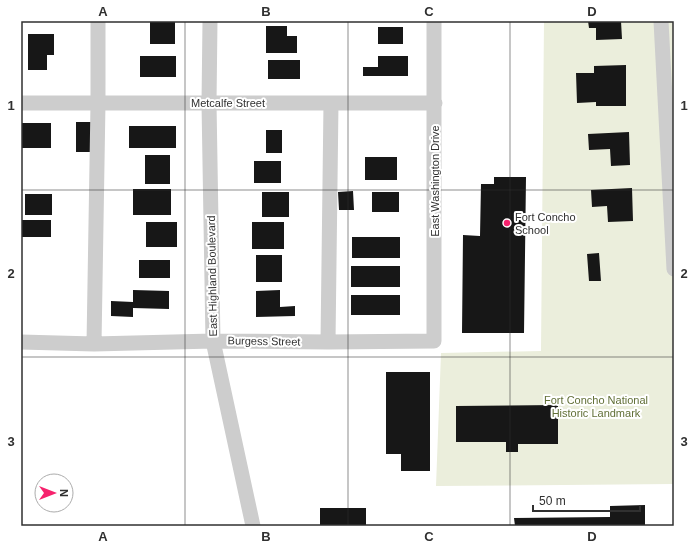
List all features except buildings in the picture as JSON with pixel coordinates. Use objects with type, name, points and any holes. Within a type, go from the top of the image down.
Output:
[{"type":"street","points":[[94,344],[98,21]]},
{"type":"street","name":"East Highland Boulevard","points":[[210,21],[209,103],[213,341],[253,526]]},
{"type":"street","name":"East Washington Drive","points":[[434,21],[434,341]]},
{"type":"street","points":[[661,21],[674,269]]},
{"type":"street","name":"Metcalfe Street","points":[[21,103],[435,103]]},
{"type":"street","points":[[328,342],[331,103]]},
{"type":"street","name":"Burgess Street","points":[[21,342],[94,344],[213,341],[434,341]]},
{"type":"green space","name":"Fort Concho National Historic Landmark","points":[[544,21],[674,21],[674,484],[436,486],[441,353],[541,351]]},
{"type":"place","name":"Fort Concho School","points":[[507,223]]}]
